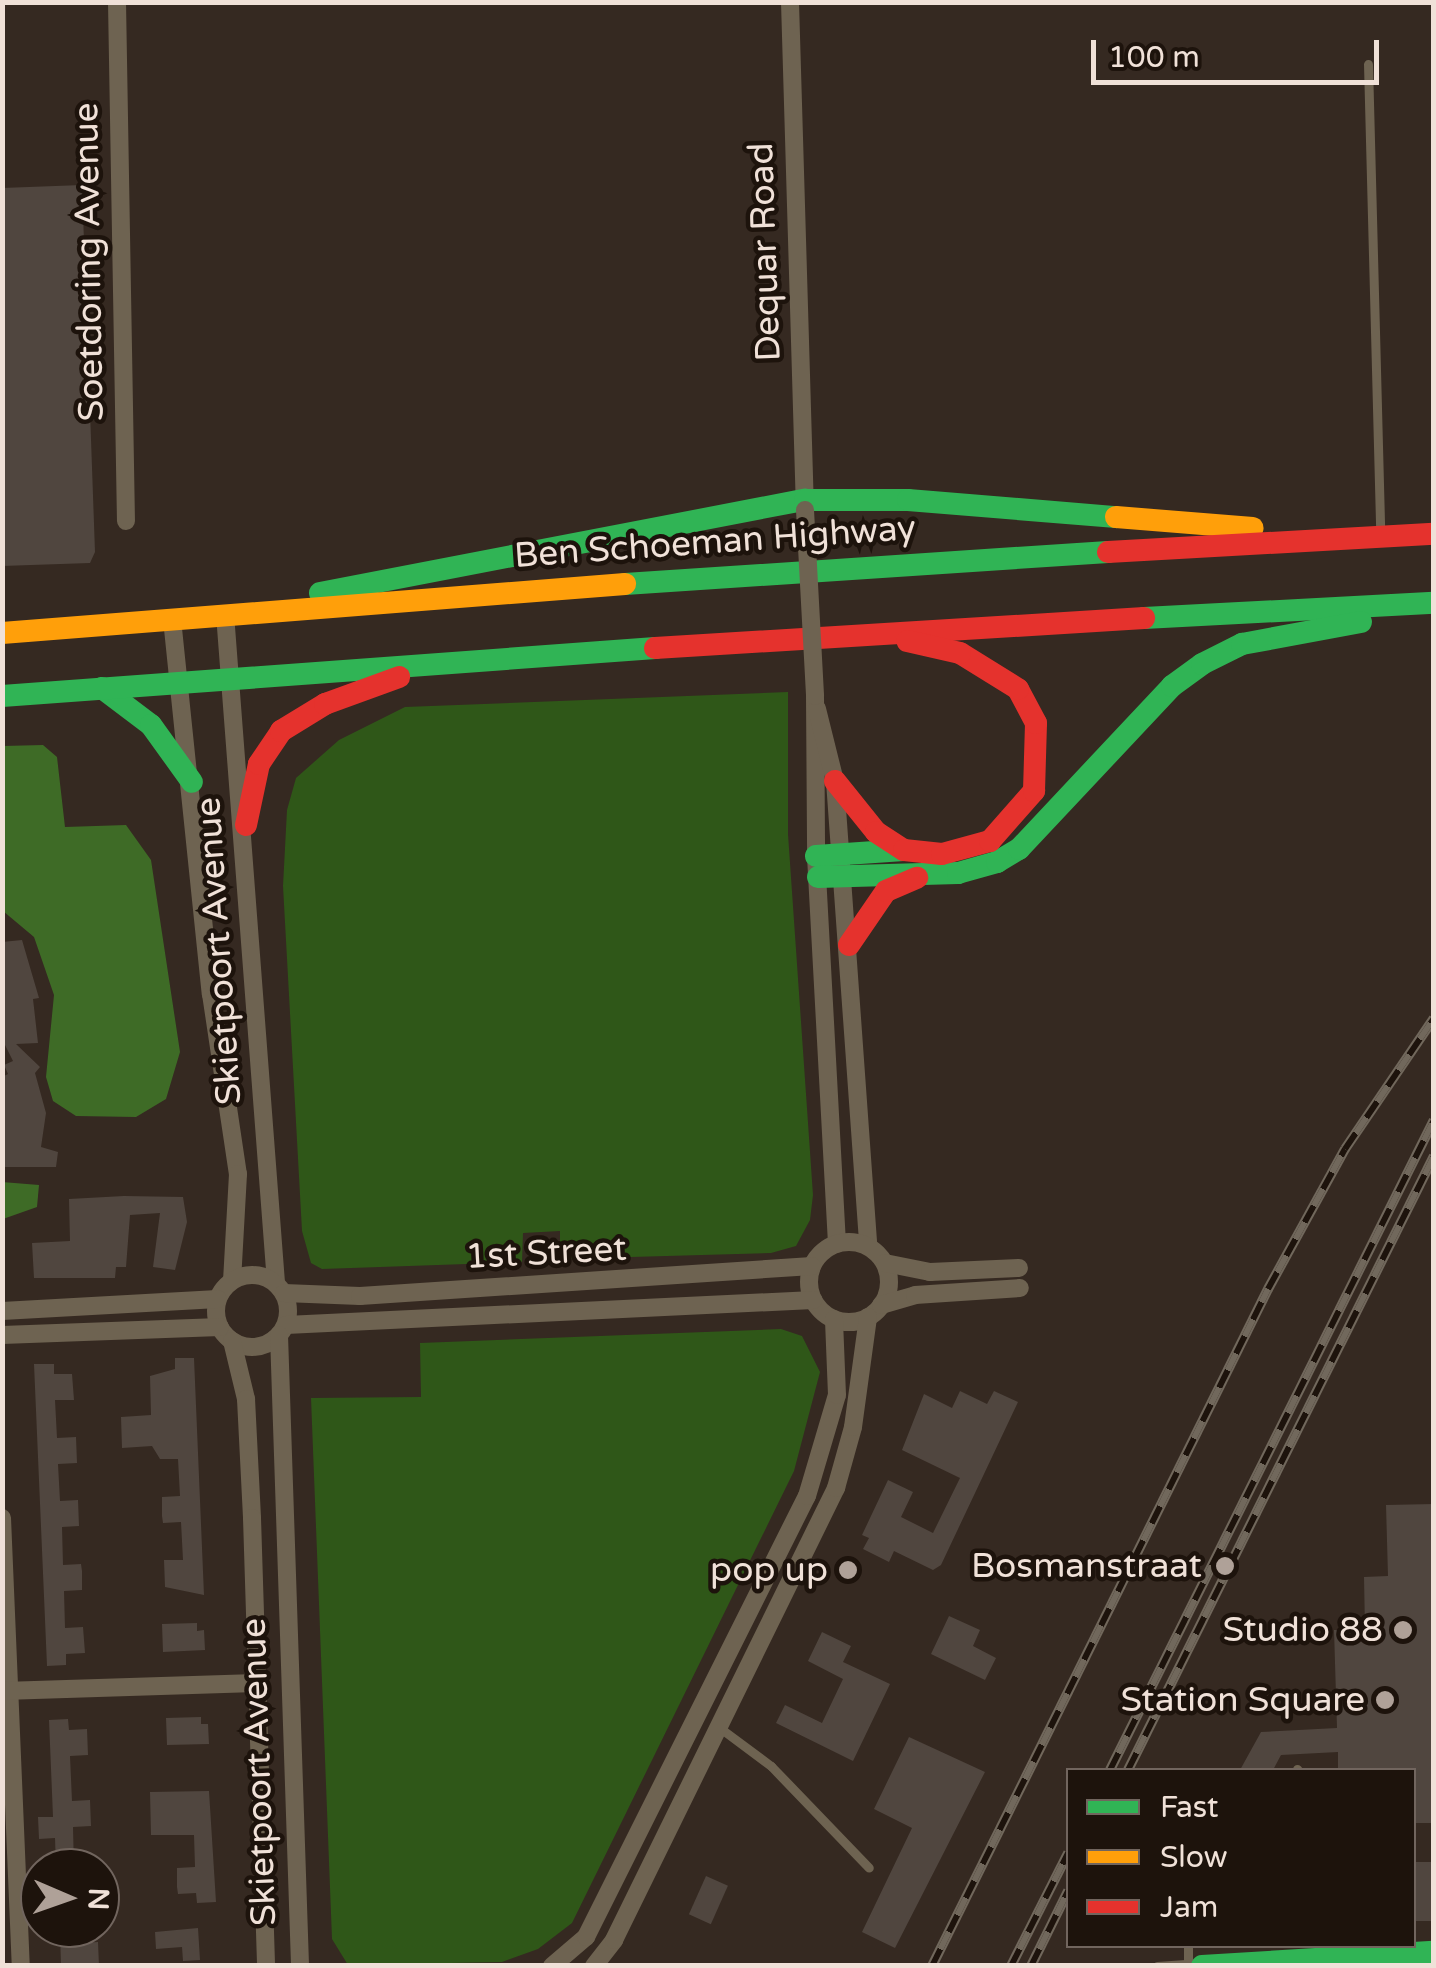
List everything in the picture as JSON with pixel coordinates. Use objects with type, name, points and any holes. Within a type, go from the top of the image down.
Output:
[{"type":"main road","points":[[235,613],[364,581],[805,505],[908,500],[1346,539]]},
{"type":"main road","name":"Ben Schoeman Highway","points":[[2,634],[822,568],[1434,534]]},
{"type":"main road","points":[[2,696],[826,635],[1434,603]]},
{"type":"main road","points":[[817,866],[929,873],[978,868],[1019,849],[1172,686],[1242,644],[1434,614]]},
{"type":"main road","points":[[826,635],[894,639],[960,653],[1018,690],[1036,723],[1039,773],[1018,817],[966,852],[904,850],[841,865]]},
{"type":"main road","points":[[246,824],[259,764],[289,724],[380,683],[455,662]]},
{"type":"main road","points":[[102,688],[151,725],[192,782]]},
{"type":"main road","points":[[835,780],[860,818],[904,850]]},
{"type":"main road","points":[[849,944],[886,891],[929,873]]},
{"type":"main road","points":[[1195,1960],[1356,1951],[1434,1952]]},
{"type":"street","name":"Soetdoring Avenue","points":[[118,2],[126,521]]},
{"type":"street","name":"Dequar Road","points":[[790,2],[805,505],[815,700]]},
{"type":"street","name":"Skietpoort Avenue","points":[[235,613],[230,679],[246,824],[280,1288]]},
{"type":"street","name":"Skietpoort Avenue","points":[[172,619],[192,782],[211,994],[238,1174],[232,1280]]},
{"type":"street","points":[[594,1966],[614,1940],[836,1488],[853,1427],[875,1311],[889,1288],[885,1264],[868,1246],[835,780],[830,740],[815,700]]},
{"type":"street","points":[[815,700],[817,866],[837,1243]]},
{"type":"street","points":[[552,1966],[586,1937],[808,1496],[838,1395],[834,1319],[813,1300],[812,1266],[837,1243],[868,1246]]},
{"type":"street","points":[[885,1264],[930,1272],[1019,1268]]},
{"type":"street","name":"1st Street","points":[[280,1288],[360,1296],[812,1266]]},
{"type":"street","points":[[2,1335],[226,1334],[252,1348],[282,1330],[280,1288],[254,1274],[232,1280],[218,1299],[226,1334]]},
{"type":"street","points":[[834,1319],[875,1311],[915,1295],[1020,1288]]},
{"type":"street","points":[[2,1311],[218,1299]]},
{"type":"street","name":"1st Street","points":[[282,1330],[813,1300]]},
{"type":"street","name":"Skietpoort Avenue","points":[[282,1330],[300,1966]]},
{"type":"street","name":"Skietpoort Avenue","points":[[226,1334],[246,1400],[266,1966]]},
{"type":"street","points":[[2,1518],[21,1966]]},
{"type":"street","points":[[7,1691],[258,1683]]},
{"type":"lane","points":[[1368,64],[1380,536]]},
{"type":"lane","points":[[720,1728],[771,1766],[869,1868]]},
{"type":"lane","points":[[1157,1966],[1195,1960]]},
{"type":"green space","points":[[788,692],[788,834],[813,1195],[810,1220],[796,1246],[771,1253],[560,1259],[560,1231],[523,1233],[522,1262],[322,1269],[311,1263],[302,1231],[283,886],[287,810],[296,778],[339,740],[405,707]]},
{"type":"green space","points":[[43,745],[57,757],[65,827],[126,825],[151,860],[180,1052],[166,1099],[136,1117],[76,1116],[53,1101],[46,1077],[54,995],[34,937],[3,911],[3,746]]},
{"type":"green space","points":[[2,1182],[39,1185],[37,1207],[3,1219]]},
{"type":"green space","points":[[781,1329],[802,1336],[820,1372],[794,1471],[572,1923],[538,1949],[502,1962],[348,1965],[332,1939],[311,1398],[421,1397],[420,1343]]},
{"type":"building","points":[[82,185],[95,552],[90,563],[2,566],[2,188]]},
{"type":"building","points":[[22,940],[39,998],[33,999],[38,1043],[16,1044],[40,1067],[35,1073],[46,1113],[41,1147],[58,1152],[56,1167],[2,1167],[2,1077],[8,1074],[4,1065],[13,1061],[2,1039],[2,942]]},
{"type":"building","points":[[183,1197],[187,1222],[175,1270],[153,1267],[160,1213],[130,1215],[126,1267],[116,1267],[115,1278],[34,1278],[32,1243],[70,1241],[69,1199]]},
{"type":"building","points":[[175,1358],[194,1358],[204,1595],[165,1587],[164,1560],[183,1560],[181,1522],[163,1523],[162,1516],[162,1497],[180,1496],[178,1459],[160,1459],[152,1446],[122,1448],[121,1417],[151,1415],[150,1376],[175,1369]]},
{"type":"building","points":[[34,1364],[54,1364],[54,1374],[72,1374],[74,1400],[55,1400],[57,1438],[76,1437],[77,1463],[58,1464],[60,1501],[78,1500],[79,1526],[62,1527],[63,1565],[81,1564],[82,1571],[82,1590],[64,1591],[65,1628],[83,1627],[85,1653],[66,1654],[66,1665],[47,1666]]},
{"type":"building","points":[[960,1391],[987,1404],[994,1391],[1018,1402],[941,1565],[933,1570],[894,1551],[889,1562],[863,1549],[869,1538],[862,1535],[888,1480],[913,1492],[901,1517],[933,1533],[960,1478],[902,1450],[924,1394],[952,1408]]},
{"type":"building","name":"Station Square","points":[[1434,1504],[1434,1823],[1416,1823],[1416,1768],[1338,1768],[1338,1752],[1281,1755],[1274,1768],[1241,1768],[1261,1732],[1337,1728],[1334,1630],[1365,1630],[1364,1577],[1388,1576],[1386,1505]]},
{"type":"building","points":[[949,1616],[980,1630],[973,1646],[996,1658],[985,1680],[931,1654]]},
{"type":"building","points":[[197,1623],[197,1631],[204,1630],[205,1650],[163,1652],[162,1624]]},
{"type":"building","points":[[822,1632],[851,1646],[843,1662],[890,1684],[853,1761],[776,1723],[785,1705],[822,1723],[843,1679],[808,1661]]},
{"type":"building","points":[[201,1717],[201,1724],[208,1724],[209,1744],[167,1745],[166,1718]]},
{"type":"building","points":[[68,1719],[69,1730],[87,1729],[88,1755],[70,1756],[72,1801],[90,1800],[91,1826],[73,1827],[74,1848],[55,1848],[55,1838],[39,1839],[38,1817],[53,1817],[49,1720]]},
{"type":"building","points":[[909,1737],[985,1772],[895,1948],[862,1932],[912,1828],[874,1809]]},
{"type":"building","points":[[209,1791],[216,1902],[197,1903],[196,1893],[178,1894],[177,1887],[177,1868],[195,1867],[194,1835],[151,1835],[150,1792]]},
{"type":"building","points":[[1416,1862],[1434,1862],[1434,1921],[1416,1921]]},
{"type":"building","points":[[706,1876],[728,1886],[711,1924],[689,1914]]},
{"type":"building","points":[[198,1928],[200,1960],[183,1961],[182,1947],[156,1949],[155,1932]]},
{"type":"building","points":[[60,1948],[98,1948],[99,1966],[61,1966]]},
{"type":"railway","points":[[932,1966],[1268,1289],[1345,1149],[1434,1018]]},
{"type":"railway","points":[[1111,1768],[1434,1120]]},
{"type":"railway","points":[[1129,1768],[1434,1156]]},
{"type":"railway","points":[[1011,1966],[1066,1857]]},
{"type":"railway","points":[[1031,1966],[1066,1895]]},
{"type":"traffic: fast","points":[[320,593],[805,500],[908,500],[1116,517]]},
{"type":"traffic: fast","points":[[625,584],[1108,552]]},
{"type":"traffic: fast","points":[[1144,618],[1434,603]]},
{"type":"traffic: fast","points":[[818,877],[958,873],[997,862],[1019,849],[1172,686],[1202,664],[1242,644],[1361,622]]},
{"type":"traffic: fast","points":[[2,696],[655,648]]},
{"type":"traffic: fast","points":[[102,688],[151,725],[192,782]]},
{"type":"traffic: fast","points":[[816,856],[904,850]]},
{"type":"traffic: fast","points":[[1202,1966],[1434,1952]]},
{"type":"traffic: slow","points":[[1116,517],[1253,528]]},
{"type":"traffic: slow","points":[[2,633],[625,584]]},
{"type":"traffic: jam","points":[[1108,552],[1434,534]]},
{"type":"traffic: jam","points":[[655,648],[1144,618]]},
{"type":"traffic: jam","points":[[835,781],[876,832],[904,850],[942,854],[990,841],[1034,791],[1036,723],[1018,689],[960,653],[907,641]]},
{"type":"traffic: jam","points":[[246,825],[259,764],[281,731],[325,704],[399,677]]},
{"type":"traffic: jam","points":[[849,945],[886,891],[917,878]]},
{"type":"place","name":"Bosmanstraat","points":[[1225,1566]]},
{"type":"place","name":"pop up","points":[[848,1570]]},
{"type":"place","name":"Studio 88","points":[[1403,1630]]},
{"type":"place","name":"Station Square","points":[[1385,1700]]}]
